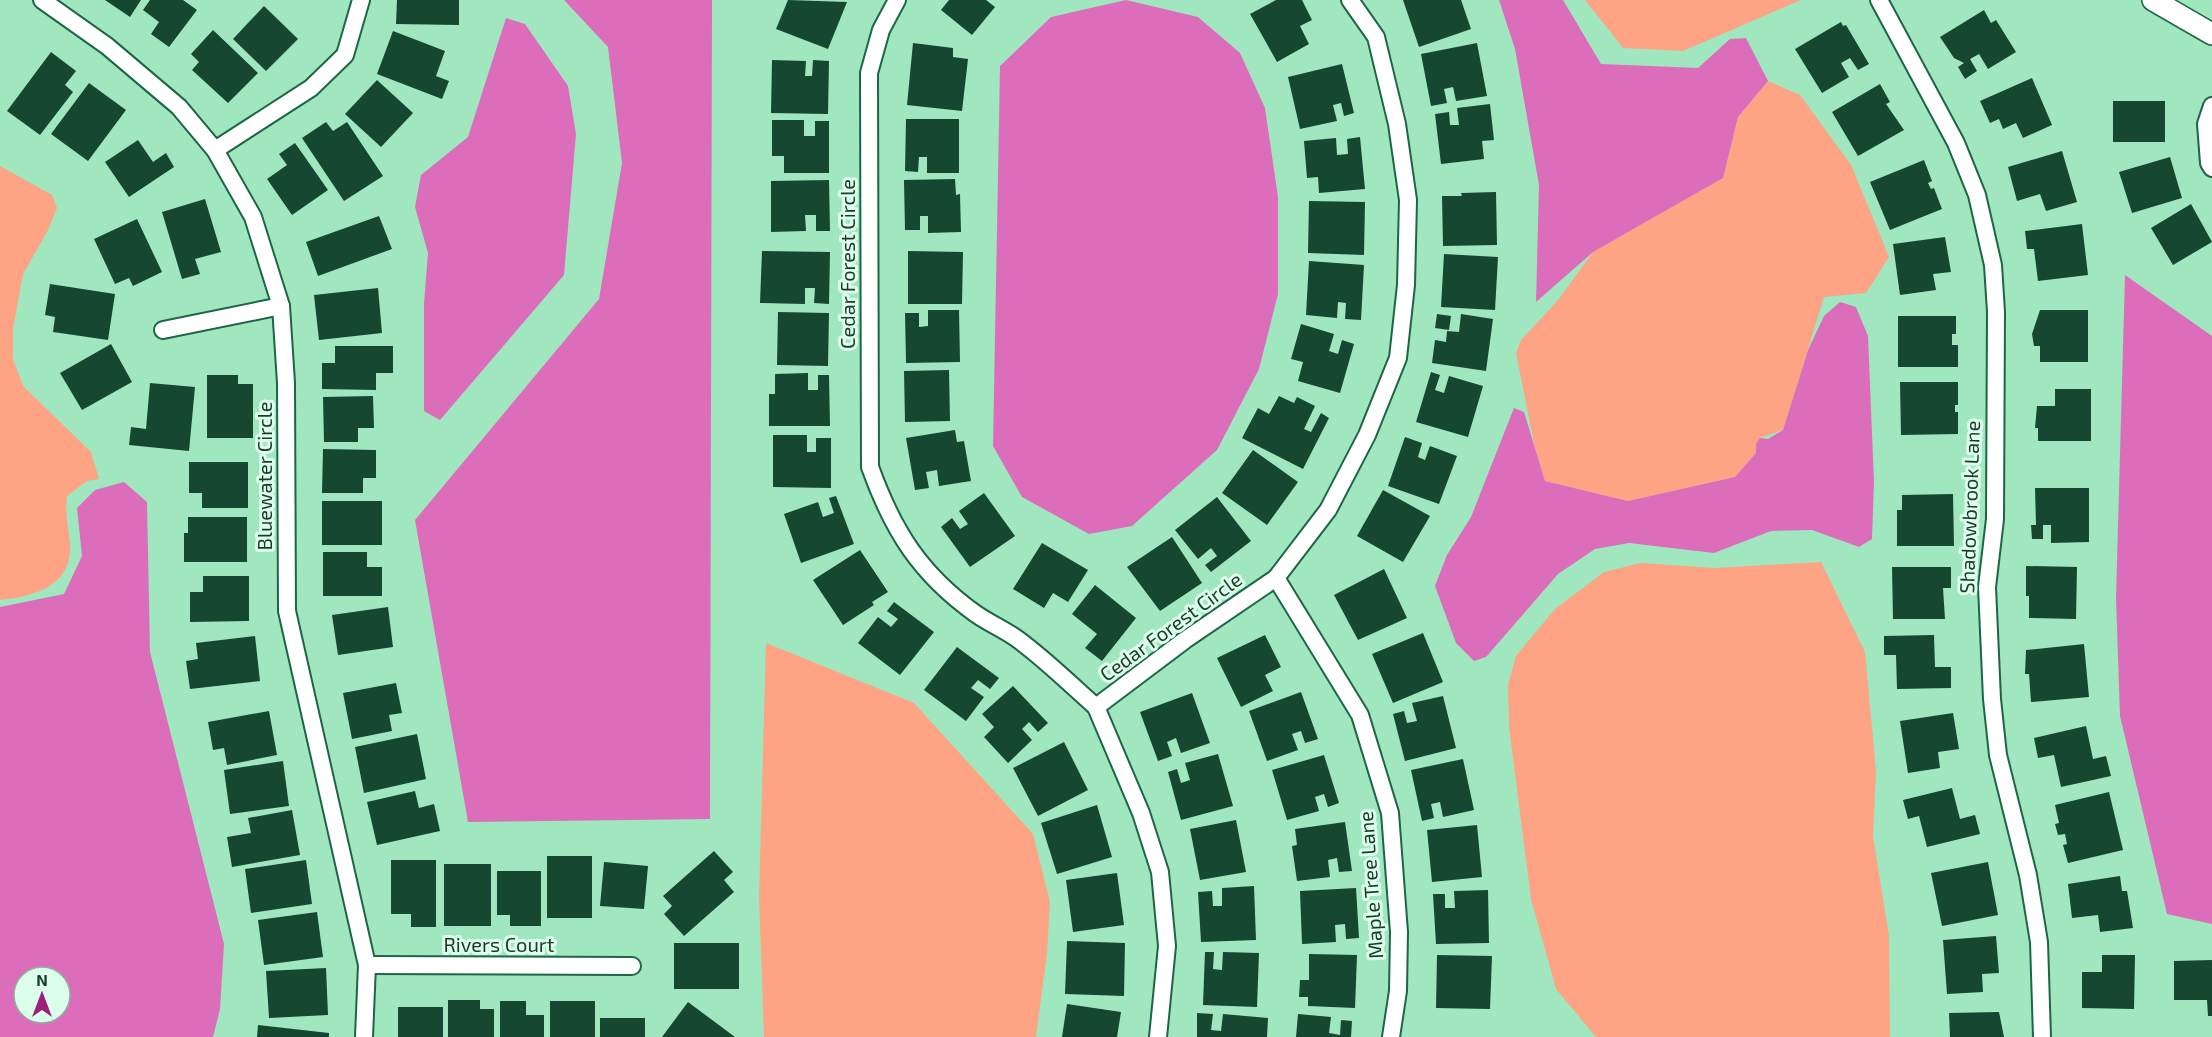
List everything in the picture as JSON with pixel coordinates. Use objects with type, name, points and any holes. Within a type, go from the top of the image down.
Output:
[{"type":"street","name":"Bluewater Circle","points":[[42,0],[107,46],[179,107],[215,150],[253,218],[281,306],[286,383],[287,611],[367,965],[364,1037]]},
{"type":"street","points":[[215,150],[311,88],[345,55],[361,0]]},
{"type":"street","name":"Cedar Forest Circle","points":[[897,0],[881,30],[869,72],[870,467],[882,501],[905,545],[936,583],[977,615],[1016,638],[1096,707],[1185,640],[1276,578],[1328,510],[1367,435],[1398,358],[1406,285],[1408,200],[1397,124],[1376,36],[1350,0]]},
{"type":"street","name":"Shadowbrook Lane","points":[[1879,0],[1956,143],[1977,195],[1993,265],[1996,312],[1995,519],[1987,587],[1992,699],[1998,755],[2028,875],[2037,931],[2042,1037]]},
{"type":"street","points":[[2153,0],[2212,34]]},
{"type":"street","points":[[2212,106],[2206,124],[2209,163],[2212,168]]},
{"type":"street","points":[[163,330],[281,306]]},
{"type":"street","name":"Maple Tree Lane","points":[[1276,578],[1360,715],[1390,813],[1399,932],[1398,991],[1391,1037]]},
{"type":"street","points":[[1096,707],[1141,813],[1161,872],[1167,946],[1158,1037]]},
{"type":"street","name":"Rivers Court","points":[[367,965],[632,966]]},
{"type":"shaded area","points":[[564,0],[712,0],[710,819],[468,822],[415,520],[599,299],[622,163],[608,47]]},
{"type":"shaded area","points":[[1126,0],[1198,17],[1240,53],[1265,108],[1278,197],[1278,294],[1259,369],[1217,450],[1132,526],[1089,534],[1022,497],[993,446],[1000,66],[1051,17]]},
{"type":"shaded area","points":[[1499,0],[1563,0],[1601,64],[1698,68],[1730,39],[1746,38],[1768,81],[1738,117],[1723,178],[1593,252],[1536,302],[1539,185],[1515,49]]},
{"type":"shaded area","points":[[1585,0],[1801,0],[1683,51],[1623,48]]},
{"type":"shaded area","points":[[506,18],[525,24],[568,86],[576,134],[564,275],[440,420],[424,411],[424,304],[428,253],[415,207],[421,175],[468,137]]},
{"type":"shaded area","points":[[1768,81],[1800,95],[1851,165],[1889,257],[1866,293],[1824,297],[1783,430],[1760,438],[1756,453],[1735,477],[1628,501],[1545,481],[1535,448],[1516,353],[1521,340],[1559,299],[1593,252],[1723,178],[1738,117]]},
{"type":"shaded area","points":[[0,166],[52,195],[57,208],[48,230],[23,274],[13,329],[13,359],[23,386],[91,452],[99,479],[87,481],[67,496],[69,558],[58,579],[38,592],[0,600]]},
{"type":"shaded area","points":[[2125,275],[2212,336],[2212,924],[2167,914],[2120,716],[2116,598]]},
{"type":"shaded area","points":[[1840,302],[1856,307],[1868,336],[1874,482],[1872,539],[1859,547],[1812,530],[1771,531],[1714,553],[1629,543],[1595,549],[1558,574],[1486,657],[1474,661],[1456,643],[1435,586],[1447,555],[1471,517],[1514,408],[1524,412],[1545,481],[1628,501],[1735,477],[1756,453],[1756,444],[1760,438],[1768,439],[1783,430],[1808,350],[1824,316]]},
{"type":"shaded area","points":[[124,482],[147,502],[150,652],[224,944],[220,1009],[213,1037],[0,1037],[0,607],[64,594],[82,556],[77,508],[95,490]]},
{"type":"shaded area","points":[[1821,562],[1865,652],[1876,770],[1873,836],[1889,936],[1890,1037],[1596,1037],[1556,989],[1531,899],[1509,727],[1508,685],[1516,656],[1555,609],[1604,572],[1641,563],[1714,568]]},
{"type":"shaded area","points":[[766,643],[914,703],[1033,834],[1050,902],[1047,953],[1036,1037],[764,1037],[759,897]]},
{"type":"building","points":[[105,0],[141,0],[130,17]]},
{"type":"building","points":[[150,0],[183,0],[197,10],[169,47],[151,34],[159,22],[143,10]]},
{"type":"building","points":[[397,0],[459,0],[459,25],[396,24]]},
{"type":"building","points":[[788,0],[847,2],[828,49],[776,29]]},
{"type":"building","points":[[949,0],[986,0],[995,7],[972,35],[941,10]]},
{"type":"building","points":[[1276,0],[1302,0],[1312,20],[1300,26],[1309,44],[1277,62],[1250,14]]},
{"type":"building","points":[[1403,0],[1461,0],[1471,29],[1419,47]]},
{"type":"building","points":[[264,6],[298,39],[266,71],[233,39]]},
{"type":"building","points":[[1984,10],[1991,23],[1996,20],[2016,52],[1988,69],[1979,54],[1970,59],[1977,71],[1965,79],[1958,67],[1964,63],[1954,58],[1940,37]]},
{"type":"building","points":[[1841,22],[1843,26],[1846,25],[1869,64],[1858,70],[1850,58],[1841,63],[1849,77],[1822,93],[1795,49]]},
{"type":"building","points":[[213,30],[258,73],[228,103],[192,70],[199,62],[191,54]]},
{"type":"building","points":[[393,31],[445,51],[436,76],[449,81],[442,99],[377,74]]},
{"type":"building","points":[[913,43],[953,48],[953,57],[968,59],[962,111],[907,105]]},
{"type":"building","points":[[1477,43],[1487,96],[1456,101],[1453,87],[1444,89],[1447,103],[1431,106],[1421,54]]},
{"type":"building","points":[[51,52],[76,71],[65,85],[73,92],[40,135],[7,111]]},
{"type":"building","points":[[772,60],[806,61],[805,76],[812,76],[813,60],[829,61],[828,114],[771,113]]},
{"type":"building","points":[[1342,64],[1354,113],[1344,116],[1341,103],[1333,105],[1337,121],[1300,129],[1288,77]]},
{"type":"building","points":[[2032,78],[2052,125],[2023,138],[2016,123],[2003,129],[1999,119],[1990,123],[1980,101]]},
{"type":"building","points":[[377,80],[413,113],[381,147],[345,114]]},
{"type":"building","points":[[89,83],[126,110],[88,161],[51,134]]},
{"type":"building","points":[[1880,84],[1890,102],[1886,104],[1904,130],[1858,156],[1832,112]]},
{"type":"building","points":[[2113,101],[2165,101],[2165,142],[2113,142]]},
{"type":"building","points":[[1490,104],[1494,140],[1482,141],[1484,159],[1441,164],[1435,114],[1449,112],[1450,125],[1459,125],[1457,108]]},
{"type":"building","points":[[906,119],[959,119],[959,173],[927,173],[927,157],[919,157],[918,172],[905,171]]},
{"type":"building","points":[[772,120],[804,120],[804,136],[815,136],[815,121],[829,121],[829,173],[784,173],[784,156],[772,156]]},
{"type":"building","points":[[326,122],[333,131],[347,122],[383,176],[344,201],[302,138]]},
{"type":"building","points":[[1360,137],[1365,189],[1319,193],[1318,177],[1307,178],[1304,141],[1336,138],[1337,155],[1348,154],[1347,139]]},
{"type":"building","points":[[138,140],[153,162],[166,153],[174,167],[129,197],[105,162]]},
{"type":"building","points":[[295,143],[328,190],[292,215],[267,179],[287,165],[279,154]]},
{"type":"building","points":[[2062,151],[2077,202],[2046,211],[2040,194],[2017,201],[2008,167]]},
{"type":"building","points":[[2170,157],[2182,198],[2132,213],[2119,172]]},
{"type":"building","points":[[1924,160],[1932,181],[1928,183],[1931,189],[1934,188],[1942,209],[1890,230],[1870,182]]},
{"type":"building","points":[[955,179],[956,195],[960,194],[961,232],[928,233],[928,216],[920,216],[920,230],[905,230],[904,180]]},
{"type":"building","points":[[829,180],[830,231],[816,231],[816,215],[805,215],[806,231],[771,232],[771,181]]},
{"type":"building","points":[[1496,192],[1497,245],[1443,246],[1442,196]]},
{"type":"building","points":[[205,199],[221,252],[195,259],[200,274],[182,279],[162,212]]},
{"type":"building","points":[[1309,201],[1365,202],[1364,255],[1308,253]]},
{"type":"building","points":[[2191,204],[2212,242],[2173,265],[2151,228]]},
{"type":"building","points":[[379,216],[392,249],[318,276],[306,242]]},
{"type":"building","points":[[137,219],[162,272],[133,286],[129,278],[115,284],[94,239]]},
{"type":"building","points":[[2082,224],[2088,275],[2038,281],[2034,249],[2027,249],[2025,231]]},
{"type":"building","points":[[1945,237],[1951,272],[1933,274],[1936,290],[1900,295],[1893,244]]},
{"type":"building","points":[[762,251],[830,252],[829,304],[814,303],[815,288],[805,288],[805,304],[760,303]]},
{"type":"building","points":[[908,251],[963,252],[962,304],[908,304]]},
{"type":"building","points":[[1444,254],[1498,257],[1495,310],[1441,307]]},
{"type":"building","points":[[1309,261],[1364,265],[1361,320],[1345,319],[1346,303],[1338,302],[1337,318],[1306,315]]},
{"type":"building","points":[[50,284],[115,294],[108,340],[53,332],[55,317],[45,315]]},
{"type":"building","points":[[378,288],[382,333],[319,340],[314,295]]},
{"type":"building","points":[[928,310],[959,310],[960,362],[906,363],[905,313],[919,313],[919,327],[928,326]]},
{"type":"building","points":[[2040,310],[2088,310],[2088,362],[2040,362],[2040,346],[2034,346],[2032,334]]},
{"type":"building","points":[[778,312],[829,313],[828,366],[777,365]]},
{"type":"building","points":[[1437,314],[1451,316],[1449,330],[1435,328]]},
{"type":"building","points":[[1461,314],[1493,319],[1486,371],[1432,363],[1435,340],[1446,342],[1447,331],[1459,332]]},
{"type":"building","points":[[1898,316],[1956,316],[1956,334],[1952,334],[1952,345],[1958,345],[1958,367],[1898,367]]},
{"type":"building","points":[[1301,324],[1334,334],[1329,351],[1338,354],[1342,340],[1354,344],[1340,393],[1298,381],[1303,362],[1291,359]]},
{"type":"building","points":[[111,344],[132,382],[82,410],[60,373]]},
{"type":"building","points":[[335,346],[393,346],[393,373],[376,373],[376,390],[322,389],[322,363],[335,363]]},
{"type":"building","points":[[949,370],[950,421],[905,422],[904,371]]},
{"type":"building","points":[[1431,372],[1440,375],[1435,390],[1444,393],[1449,376],[1483,386],[1468,437],[1416,422]]},
{"type":"building","points":[[808,373],[808,390],[818,390],[818,375],[829,375],[830,426],[769,426],[769,394],[775,394],[775,374]]},
{"type":"building","points":[[207,375],[238,375],[238,384],[253,384],[253,438],[207,438]]},
{"type":"building","points":[[1900,382],[1958,382],[1958,405],[1955,405],[1955,412],[1958,412],[1958,434],[1901,435]]},
{"type":"building","points":[[150,383],[195,387],[189,451],[129,445],[131,427],[146,429]]},
{"type":"building","points":[[2055,389],[2091,389],[2091,441],[2038,441],[2038,428],[2035,428],[2037,406],[2055,406]]},
{"type":"building","points":[[373,396],[374,428],[358,428],[358,442],[324,442],[323,397]]},
{"type":"building","points":[[1279,396],[1294,403],[1297,397],[1315,406],[1304,429],[1311,432],[1321,413],[1329,418],[1303,469],[1242,438],[1258,408],[1269,414]]},
{"type":"building","points":[[955,430],[957,442],[964,441],[971,481],[939,486],[937,470],[926,472],[929,488],[915,490],[906,438]]},
{"type":"building","points":[[773,435],[807,435],[807,452],[816,452],[816,438],[831,438],[831,488],[773,487]]},
{"type":"building","points":[[1405,437],[1422,443],[1418,457],[1425,460],[1430,446],[1457,456],[1439,504],[1388,486]]},
{"type":"building","points":[[323,449],[376,450],[376,478],[363,478],[363,493],[322,493]]},
{"type":"building","points":[[1253,450],[1298,482],[1267,525],[1222,493]]},
{"type":"building","points":[[189,462],[248,462],[248,508],[202,508],[202,493],[189,493]]},
{"type":"building","points":[[2035,488],[2089,488],[2089,542],[2051,543],[2051,525],[2043,525],[2043,539],[2032,539],[2031,525],[2036,525]]},
{"type":"building","points":[[1383,490],[1430,516],[1403,562],[1357,536]]},
{"type":"building","points":[[984,493],[1015,536],[970,567],[941,527],[952,518],[960,529],[968,524],[959,511]]},
{"type":"building","points":[[1953,494],[1954,546],[1897,546],[1897,510],[1902,510],[1902,495]]},
{"type":"building","points":[[836,496],[854,544],[801,563],[784,514],[818,502],[823,517],[834,513],[829,498]]},
{"type":"building","points":[[1217,497],[1251,541],[1211,572],[1205,565],[1217,556],[1211,548],[1198,559],[1175,530]]},
{"type":"building","points":[[322,501],[382,501],[382,545],[322,545]]},
{"type":"building","points":[[188,517],[247,517],[247,562],[184,562],[184,533],[188,533]]},
{"type":"building","points":[[1172,537],[1202,583],[1160,611],[1127,567]]},
{"type":"building","points":[[1042,543],[1088,570],[1068,602],[1053,593],[1044,608],[1013,589]]},
{"type":"building","points":[[860,550],[888,592],[872,602],[874,605],[843,625],[813,580]]},
{"type":"building","points":[[323,552],[367,552],[367,567],[382,567],[382,596],[323,596]]},
{"type":"building","points":[[2026,566],[2077,567],[2076,619],[2029,618]]},
{"type":"building","points":[[1892,567],[1951,567],[1951,588],[1943,588],[1945,619],[1893,619]]},
{"type":"building","points":[[1384,569],[1407,618],[1358,640],[1334,595]]},
{"type":"building","points":[[203,576],[249,576],[249,621],[190,622],[190,592],[203,592]]},
{"type":"building","points":[[1095,585],[1136,618],[1102,661],[1085,648],[1097,634],[1072,614]]},
{"type":"building","points":[[894,602],[934,632],[900,675],[858,643],[878,617],[891,627],[898,619],[887,611]]},
{"type":"building","points":[[388,607],[393,647],[338,655],[332,615]]},
{"type":"building","points":[[1423,633],[1443,682],[1393,703],[1372,654]]},
{"type":"building","points":[[1265,635],[1281,667],[1265,675],[1273,691],[1241,707],[1217,658]]},
{"type":"building","points":[[1934,635],[1935,667],[1951,667],[1951,688],[1897,689],[1896,655],[1884,655],[1884,636]]},
{"type":"building","points":[[255,636],[260,681],[190,689],[186,661],[198,659],[196,643]]},
{"type":"building","points":[[2084,644],[2089,697],[2031,702],[2029,674],[2025,674],[2026,650]]},
{"type":"building","points":[[957,647],[999,678],[990,689],[978,680],[971,688],[984,697],[966,721],[924,690]]},
{"type":"building","points":[[396,683],[402,713],[389,715],[392,731],[352,739],[343,693]]},
{"type":"building","points":[[1013,686],[1048,723],[1038,732],[1029,722],[1022,729],[1032,740],[1008,763],[984,737],[994,727],[982,714]]},
{"type":"building","points":[[1301,692],[1318,739],[1305,743],[1301,731],[1292,734],[1298,750],[1267,761],[1249,711]]},
{"type":"building","points":[[1192,693],[1210,743],[1181,753],[1176,738],[1167,742],[1172,756],[1158,761],[1140,712]]},
{"type":"building","points":[[1443,696],[1456,748],[1405,761],[1393,714],[1404,711],[1407,723],[1417,721],[1412,703]]},
{"type":"building","points":[[269,711],[277,755],[227,765],[224,748],[213,750],[208,722]]},
{"type":"building","points":[[1953,713],[1959,749],[1938,752],[1940,768],[1908,773],[1900,721]]},
{"type":"building","points":[[2086,726],[2093,759],[2106,756],[2111,776],[2061,787],[2054,755],[2038,758],[2034,738]]},
{"type":"building","points":[[417,734],[426,779],[364,793],[355,747]]},
{"type":"building","points":[[1064,742],[1088,790],[1038,816],[1013,768]]},
{"type":"building","points":[[1218,754],[1233,806],[1181,820],[1168,772],[1177,769],[1181,783],[1190,780],[1185,763]]},
{"type":"building","points":[[1324,755],[1339,803],[1328,807],[1324,794],[1315,797],[1319,811],[1287,820],[1272,770]]},
{"type":"building","points":[[1463,759],[1474,810],[1443,817],[1440,802],[1431,804],[1434,818],[1422,821],[1411,770]]},
{"type":"building","points":[[283,761],[289,806],[230,814],[224,770]]},
{"type":"building","points":[[1952,788],[1960,819],[1975,815],[1980,834],[1927,847],[1919,816],[1908,819],[1903,800]]},
{"type":"building","points":[[415,791],[419,808],[434,804],[440,831],[377,845],[367,802]]},
{"type":"building","points":[[2109,792],[2123,850],[2068,863],[2063,845],[2067,844],[2065,834],[2058,835],[2055,824],[2059,823],[2055,805]]},
{"type":"building","points":[[1097,805],[1112,857],[1057,874],[1041,823]]},
{"type":"building","points":[[292,810],[300,855],[232,867],[227,837],[251,833],[248,818]]},
{"type":"building","points":[[1236,820],[1246,872],[1200,880],[1190,829]]},
{"type":"building","points":[[1345,822],[1352,871],[1339,872],[1337,858],[1328,860],[1330,877],[1297,881],[1292,846],[1297,845],[1295,829]]},
{"type":"building","points":[[1477,825],[1482,877],[1432,882],[1427,830]]},
{"type":"building","points":[[714,851],[733,872],[724,880],[734,892],[684,936],[664,914],[672,906],[663,896]]},
{"type":"building","points":[[547,856],[592,856],[592,918],[547,918]]},
{"type":"building","points":[[306,860],[312,904],[251,913],[245,869]]},
{"type":"building","points":[[391,860],[436,860],[436,927],[411,927],[411,914],[391,914]]},
{"type":"building","points":[[604,862],[648,866],[644,909],[600,906]]},
{"type":"building","points":[[1988,862],[1998,915],[1942,926],[1931,873]]},
{"type":"building","points":[[444,864],[491,864],[491,926],[444,926]]},
{"type":"building","points":[[497,871],[541,871],[541,926],[510,926],[510,915],[497,915]]},
{"type":"building","points":[[1117,873],[1124,925],[1073,932],[1066,880]]},
{"type":"building","points":[[2120,876],[2122,891],[2127,891],[2133,928],[2100,932],[2098,915],[2072,918],[2068,884]]},
{"type":"building","points":[[1254,886],[1256,940],[1201,942],[1198,892],[1212,891],[1213,906],[1222,906],[1222,888]]},
{"type":"building","points":[[1356,888],[1359,938],[1346,939],[1345,924],[1335,925],[1336,942],[1302,944],[1300,891]]},
{"type":"building","points":[[1488,890],[1489,943],[1436,944],[1433,894],[1445,894],[1445,908],[1455,908],[1454,891]]},
{"type":"building","points":[[317,912],[323,957],[264,965],[258,920]]},
{"type":"building","points":[[1996,936],[1999,973],[1982,974],[1983,992],[1947,994],[1943,940]]},
{"type":"building","points":[[1067,941],[1125,943],[1124,996],[1065,994]]},
{"type":"building","points":[[674,943],[739,943],[739,989],[674,989]]},
{"type":"building","points":[[1205,952],[1214,952],[1213,969],[1222,970],[1223,952],[1259,953],[1257,1007],[1203,1005]]},
{"type":"building","points":[[1309,954],[1357,955],[1355,1008],[1308,1006],[1308,997],[1299,997],[1300,980],[1309,980]]},
{"type":"building","points":[[1437,955],[1492,956],[1490,1009],[1436,1008]]},
{"type":"building","points":[[2102,955],[2135,955],[2134,1009],[2082,1008],[2082,972],[2102,972]]},
{"type":"building","points":[[2212,960],[2212,1016],[2208,1016],[2207,1000],[2174,1000],[2174,961]]},
{"type":"building","points":[[326,968],[328,1015],[269,1018],[266,971]]},
{"type":"building","points":[[448,1000],[480,1000],[480,1009],[494,1009],[494,1037],[448,1037]]},
{"type":"building","points":[[500,1001],[526,1001],[526,1015],[544,1015],[544,1037],[500,1037]]},
{"type":"building","points":[[550,1001],[595,1001],[595,1037],[550,1037]]},
{"type":"building","points":[[688,1002],[735,1037],[662,1037]]},
{"type":"building","points":[[1067,1004],[1121,1012],[1117,1037],[1062,1037]]},
{"type":"building","points":[[398,1007],[443,1007],[443,1037],[398,1037]]},
{"type":"building","points":[[1999,1012],[2004,1037],[1950,1037],[1949,1013]]},
{"type":"building","points":[[1197,1013],[1213,1014],[1211,1030],[1221,1031],[1223,1014],[1268,1018],[1267,1037],[1197,1037]]},
{"type":"building","points":[[1298,1014],[1331,1017],[1329,1033],[1340,1035],[1341,1020],[1352,1021],[1351,1037],[1296,1037]]},
{"type":"building","points":[[600,1018],[645,1018],[645,1037],[600,1037]]},
{"type":"building","points":[[258,1025],[329,1033],[329,1037],[257,1037]]}]
